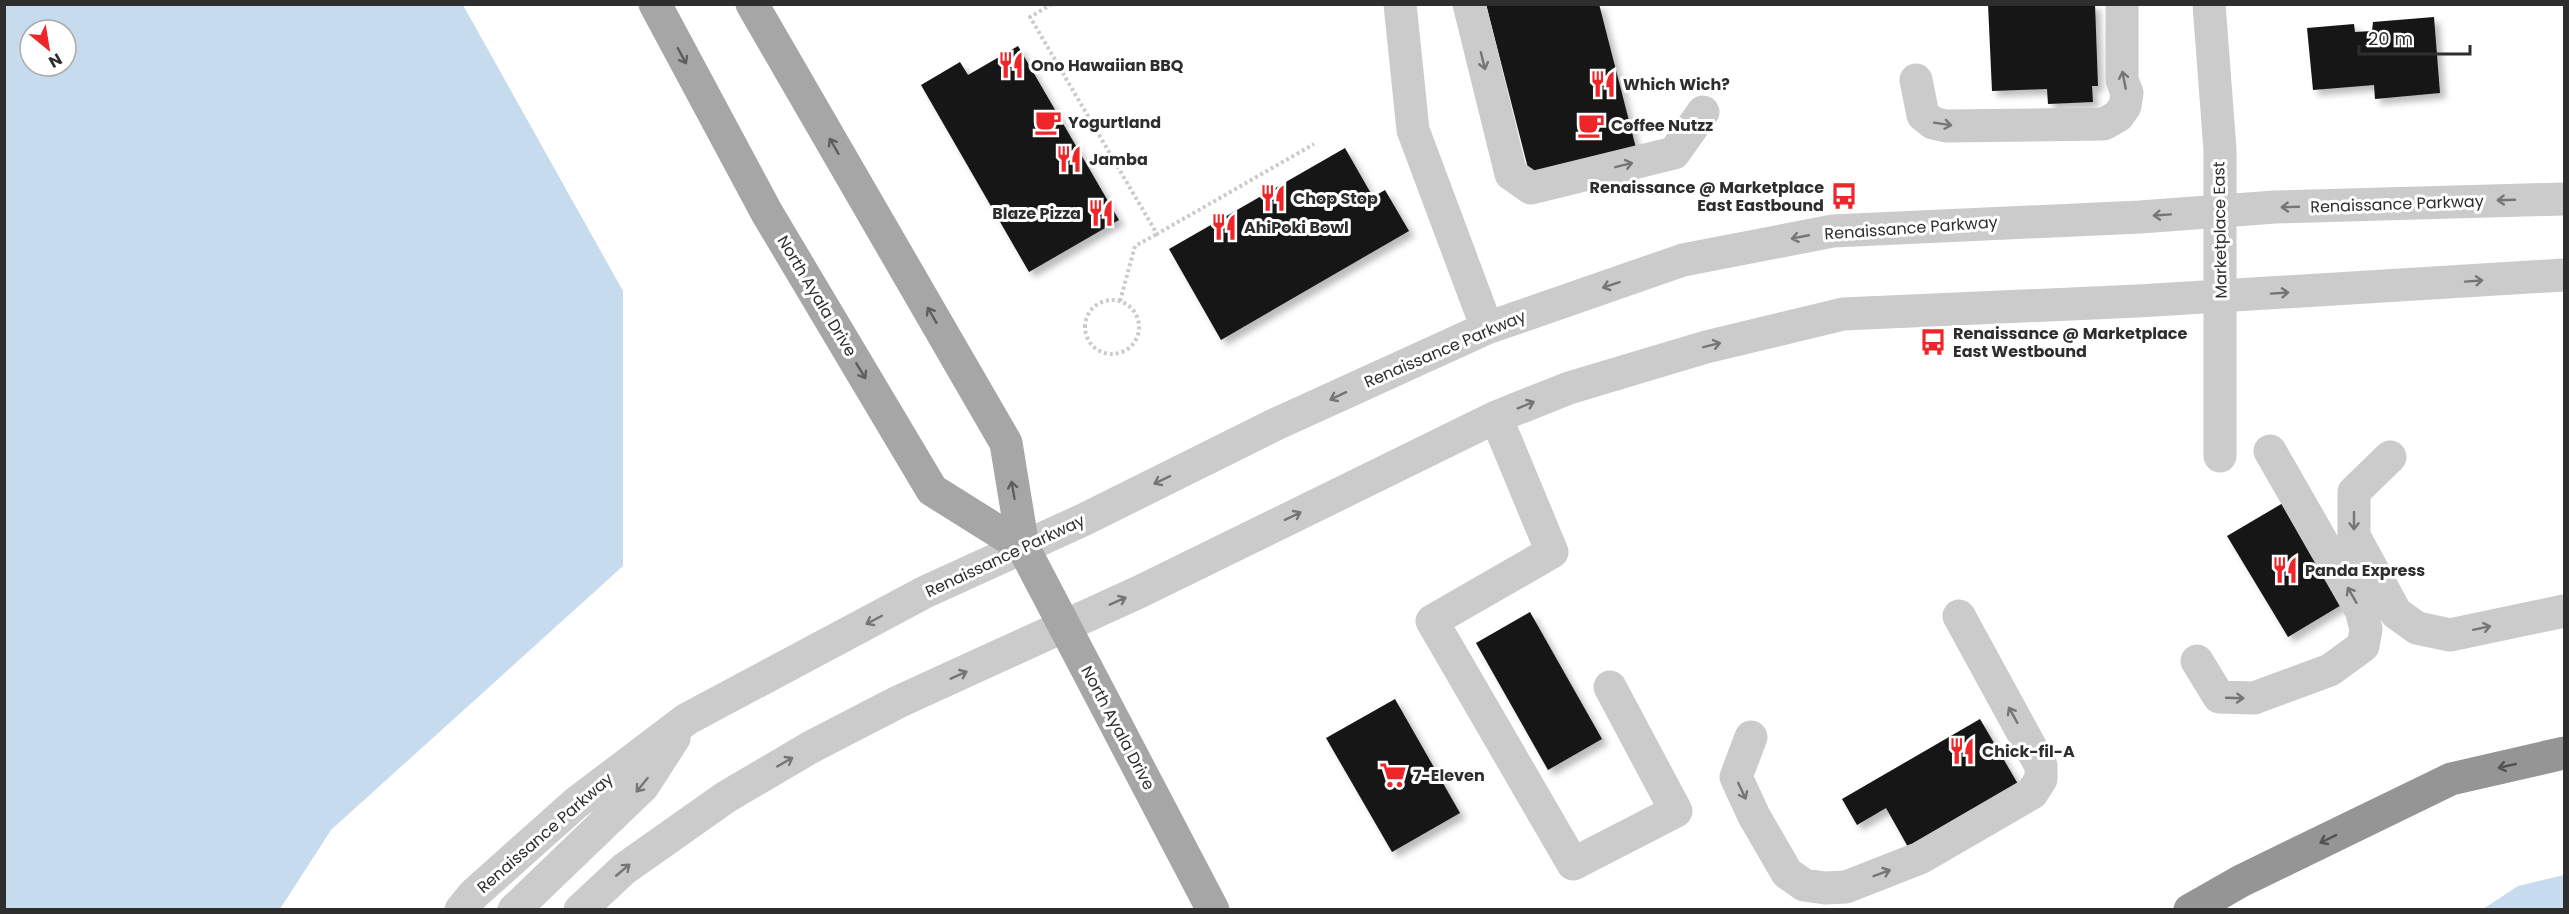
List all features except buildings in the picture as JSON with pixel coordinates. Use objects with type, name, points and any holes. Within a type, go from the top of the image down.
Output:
[{"type":"highway","points":[[2190,909],[2241,881],[2451,779],[2565,753]]},
{"type":"main road","name":"North Ayala Drive","points":[[655,4],[767,213],[932,490],[1023,547]]},
{"type":"main road","name":"North Ayala Drive","points":[[752,4],[1006,443],[1023,547],[1213,909]]},
{"type":"street","points":[[1400,4],[1413,130],[1487,328]]},
{"type":"street","points":[[1469,4],[1511,174],[1531,188],[1674,153],[1703,112]]},
{"type":"street","points":[[1916,80],[1923,115],[1933,123],[1946,126],[2104,124],[2118,116],[2125,106],[2127,93],[2122,80],[2122,4]]},
{"type":"street","name":"Marketplace East","points":[[2209,4],[2220,150],[2220,456]]},
{"type":"street","name":"Renaissance Parkway","points":[[461,909],[474,894],[576,803],[687,719],[925,592],[1274,425],[1487,328],[1683,260],[1833,231],[2275,207],[2565,199]]},
{"type":"street","points":[[580,909],[624,869],[745,786],[811,747],[898,702],[1139,591],[1496,417],[1569,388],[1706,346],[1843,314],[2565,275]]},
{"type":"street","points":[[1496,417],[1552,552],[1432,621],[1573,864],[1676,811],[1610,687]]},
{"type":"street","points":[[2197,661],[2219,697],[2254,698],[2330,670],[2363,645],[2366,629],[2361,610],[2270,451]]},
{"type":"street","points":[[2390,457],[2354,492],[2354,536],[2396,613],[2417,628],[2450,635],[2565,610]]},
{"type":"street","points":[[1751,737],[1736,777],[1754,816],[1787,873],[1804,885],[1825,888],[1845,887],[1920,858],[2032,793],[2041,779],[2041,766],[1959,616]]},
{"type":"street","points":[[514,909],[643,786],[687,719]]},
{"type":"path","points":[[1052,4],[1030,16],[1157,234]]},
{"type":"path","points":[[1120,301],[1135,246],[1314,144]]},
{"type":"path","points":[[1103,301],[1120,301],[1128,306],[1138,321],[1137,339],[1124,353],[1106,354],[1090,345],[1084,329],[1085,320],[1089,312],[1103,301]]},
{"type":"water","points":[[5,4],[463,5],[623,291],[623,566],[331,830],[280,909],[5,909]]},
{"type":"water","points":[[2564,875],[2564,909],[2483,909],[2518,886]]},
{"type":"place","name":"Ono Hawaiian BBQ","points":[[1011,65]]},
{"type":"place","name":"Which Wich?","points":[[1603,84]]},
{"type":"place","name":"Yogurtland","points":[[1048,122]]},
{"type":"place","name":"Coffee Nutzz","points":[[1591,125]]},
{"type":"place","name":"Jamba","points":[[1069,159]]},
{"type":"place","name":"Renaissance @ Marketplace East Eastbound","points":[[1844,196]]},
{"type":"place","name":"Chop Stop","points":[[1273,198]]},
{"type":"place","name":"Blaze Pizza","points":[[1101,213]]},
{"type":"place","name":"AhiPoki Bowl","points":[[1224,227]]},
{"type":"place","name":"Renaissance @ Marketplace East Westbound","points":[[1933,342]]},
{"type":"place","name":"Panda Express","points":[[2285,570]]},
{"type":"place","name":"Chick-fil-A","points":[[1962,751]]},
{"type":"place","name":"7-Eleven","points":[[1393,775]]}]
